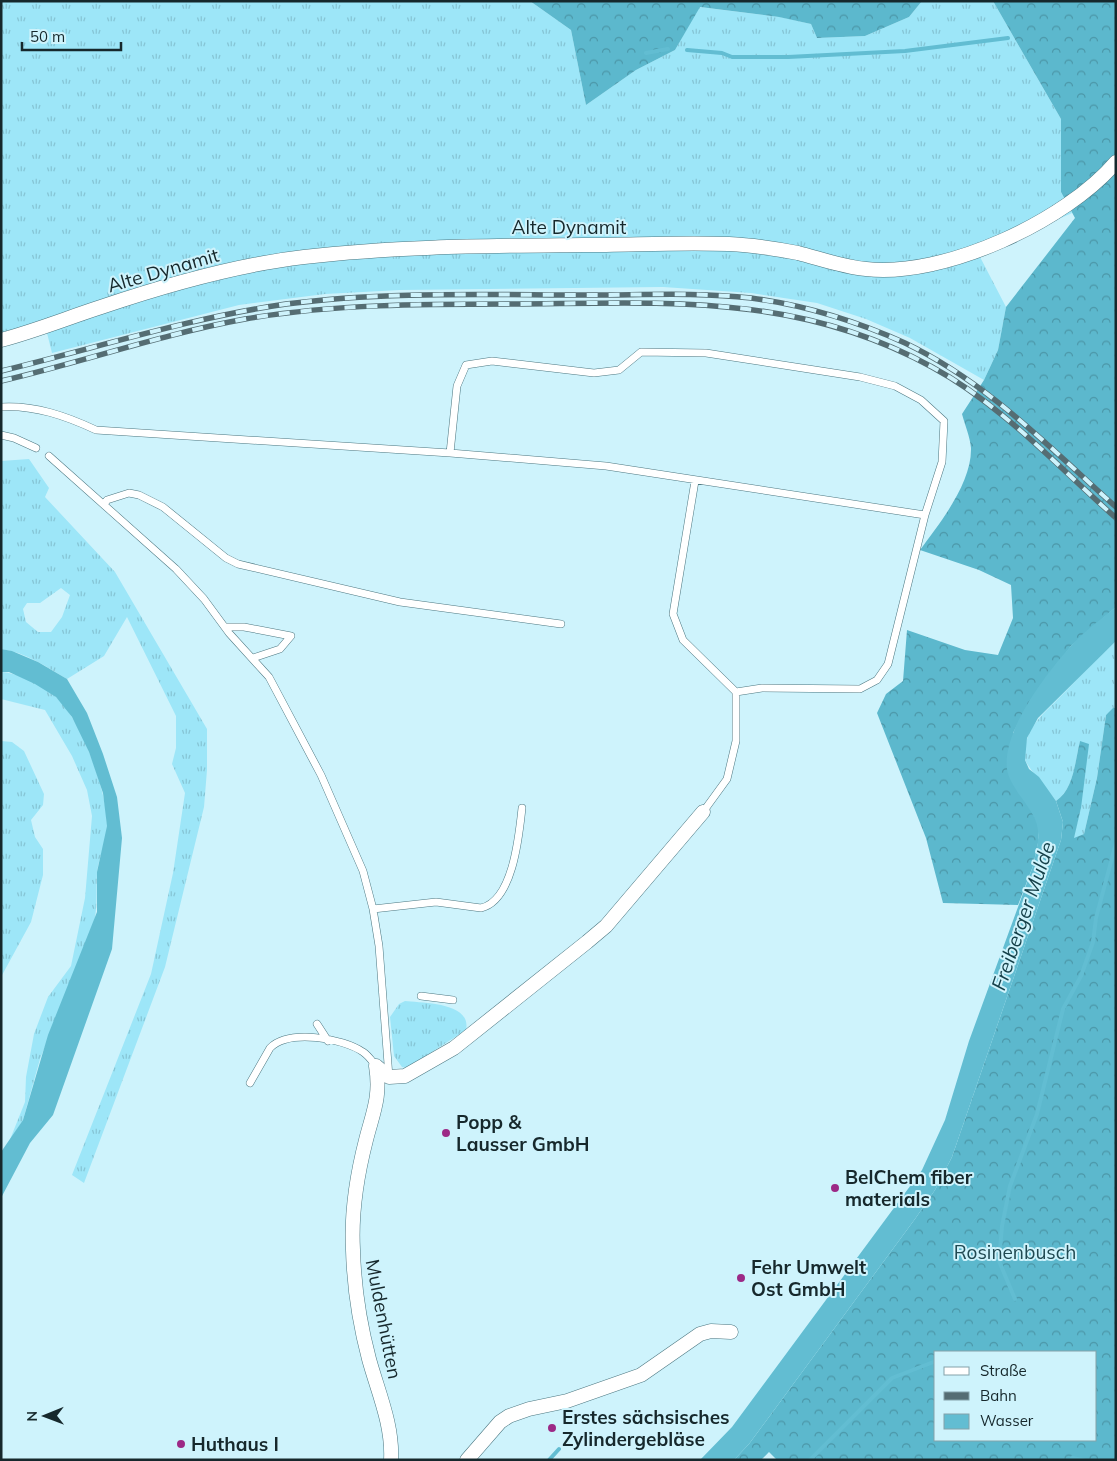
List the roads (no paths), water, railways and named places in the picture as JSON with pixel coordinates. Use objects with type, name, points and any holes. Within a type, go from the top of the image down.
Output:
[{"type":"street","name":"Alte Dynamit","points":[[1,340],[124,299],[205,276],[303,257],[376,250],[462,246],[730,244],[796,253],[868,270],[926,265],[992,244],[1037,225],[1063,210],[1085,193],[1116,162]]},
{"type":"street","points":[[376,1066],[389,1077],[405,1076],[454,1048],[606,926],[702,812]]},
{"type":"street","name":"Muldenhütten","points":[[376,1066],[378,1098],[366,1139],[360,1172],[355,1205],[352,1251],[360,1315],[369,1358],[385,1411],[391,1460]]},
{"type":"street","points":[[467,1460],[500,1422],[509,1416],[530,1408],[567,1401],[641,1375],[700,1334],[710,1331],[731,1332]]},
{"type":"lane","points":[[450,453],[457,386],[466,365],[492,361],[594,373],[619,370],[640,352],[706,353],[860,377],[895,386],[921,400],[944,422],[942,462],[924,515],[888,664],[877,680],[860,689],[762,688],[736,692]]},
{"type":"lane","points":[[1,407],[12,406],[65,415],[96,430],[450,453],[606,466],[924,515]]},
{"type":"lane","points":[[1,435],[14,438],[36,448]]},
{"type":"lane","points":[[49,456],[176,569],[204,598],[225,627],[268,677],[321,774],[363,870],[373,909],[382,975],[389,1077]]},
{"type":"lane","points":[[696,481],[683,547],[673,614],[683,640],[736,692],[736,741],[726,779],[702,812]]},
{"type":"lane","points":[[104,505],[107,500],[129,493],[139,495],[163,507],[226,558],[238,564],[400,602],[561,624]]},
{"type":"lane","points":[[225,627],[244,626],[291,636],[280,649],[253,658]]},
{"type":"lane","points":[[373,909],[436,902],[481,908],[488,906],[496,900],[506,886],[518,837],[522,808]]},
{"type":"lane","points":[[421,996],[453,1000]]},
{"type":"lane","points":[[317,1024],[328,1041]]},
{"type":"lane","points":[[250,1083],[275,1043],[302,1036],[363,1051],[376,1066]]},
{"type":"water","name":"Freiberger Mulde","points":[[1116,607],[1116,641],[1038,718],[1027,738],[1025,760],[1029,769],[1039,777],[1056,801],[1063,822],[1061,840],[952,1157],[935,1190],[915,1219],[749,1444],[734,1460],[700,1460],[732,1427],[922,1170],[945,1120],[969,1041],[1033,866],[1036,853],[1038,827],[1031,812],[1013,785],[1007,769],[1007,754],[1011,738],[1018,721],[1038,687],[1060,658],[1080,636]]},
{"type":"water","points":[[1,649],[12,651],[38,662],[67,679],[87,713],[103,754],[117,797],[122,838],[112,949],[53,1115],[30,1143],[1,1198],[1,1152],[23,1120],[48,1035],[97,912],[97,872],[107,826],[103,793],[89,752],[72,717],[56,697],[35,684],[9,672],[1,672]]},
{"type":"waterway","points":[[687,50],[722,53],[732,57],[788,57],[905,51],[1008,38]]},
{"type":"waterway","points":[[646,53],[668,49]]},
{"type":"waterway","points":[[1015,1299],[999,1261],[1002,1226],[1010,1186],[1037,1114],[1063,1009],[1081,976],[1093,942],[1096,918],[1116,843]]},
{"type":"waterway","points":[[810,1460],[892,1378],[934,1362]]},
{"type":"waterway","points":[[549,1460],[559,1449]]},
{"type":"waterway","points":[[1072,1458],[1083,1460]]},
{"type":"railway","points":[[1,371],[214,317],[286,304],[324,300],[400,295],[476,294],[690,294],[751,298],[791,305],[849,321],[905,343],[935,359],[990,396],[1016,417],[1116,507]]},
{"type":"railway","points":[[1,381],[214,325],[311,310],[446,304],[622,303],[727,307],[779,314],[830,325],[881,343],[932,367],[982,399],[1028,437],[1116,518]]},
{"type":"place","name":"Popp & Lausser GmbH","points":[[446,1133]]},
{"type":"place","name":"BelChem fiber materials","points":[[835,1188]]},
{"type":"place","name":"Fehr Umwelt Ost GmbH","points":[[741,1278]]},
{"type":"place","name":"Erstes sächsisches Zylindergebläse","points":[[552,1428]]},
{"type":"place","name":"Huthaus I","points":[[181,1444]]},
{"type":"park label","name":"Rosinenbusch","points":[[1015,1252]]}]
